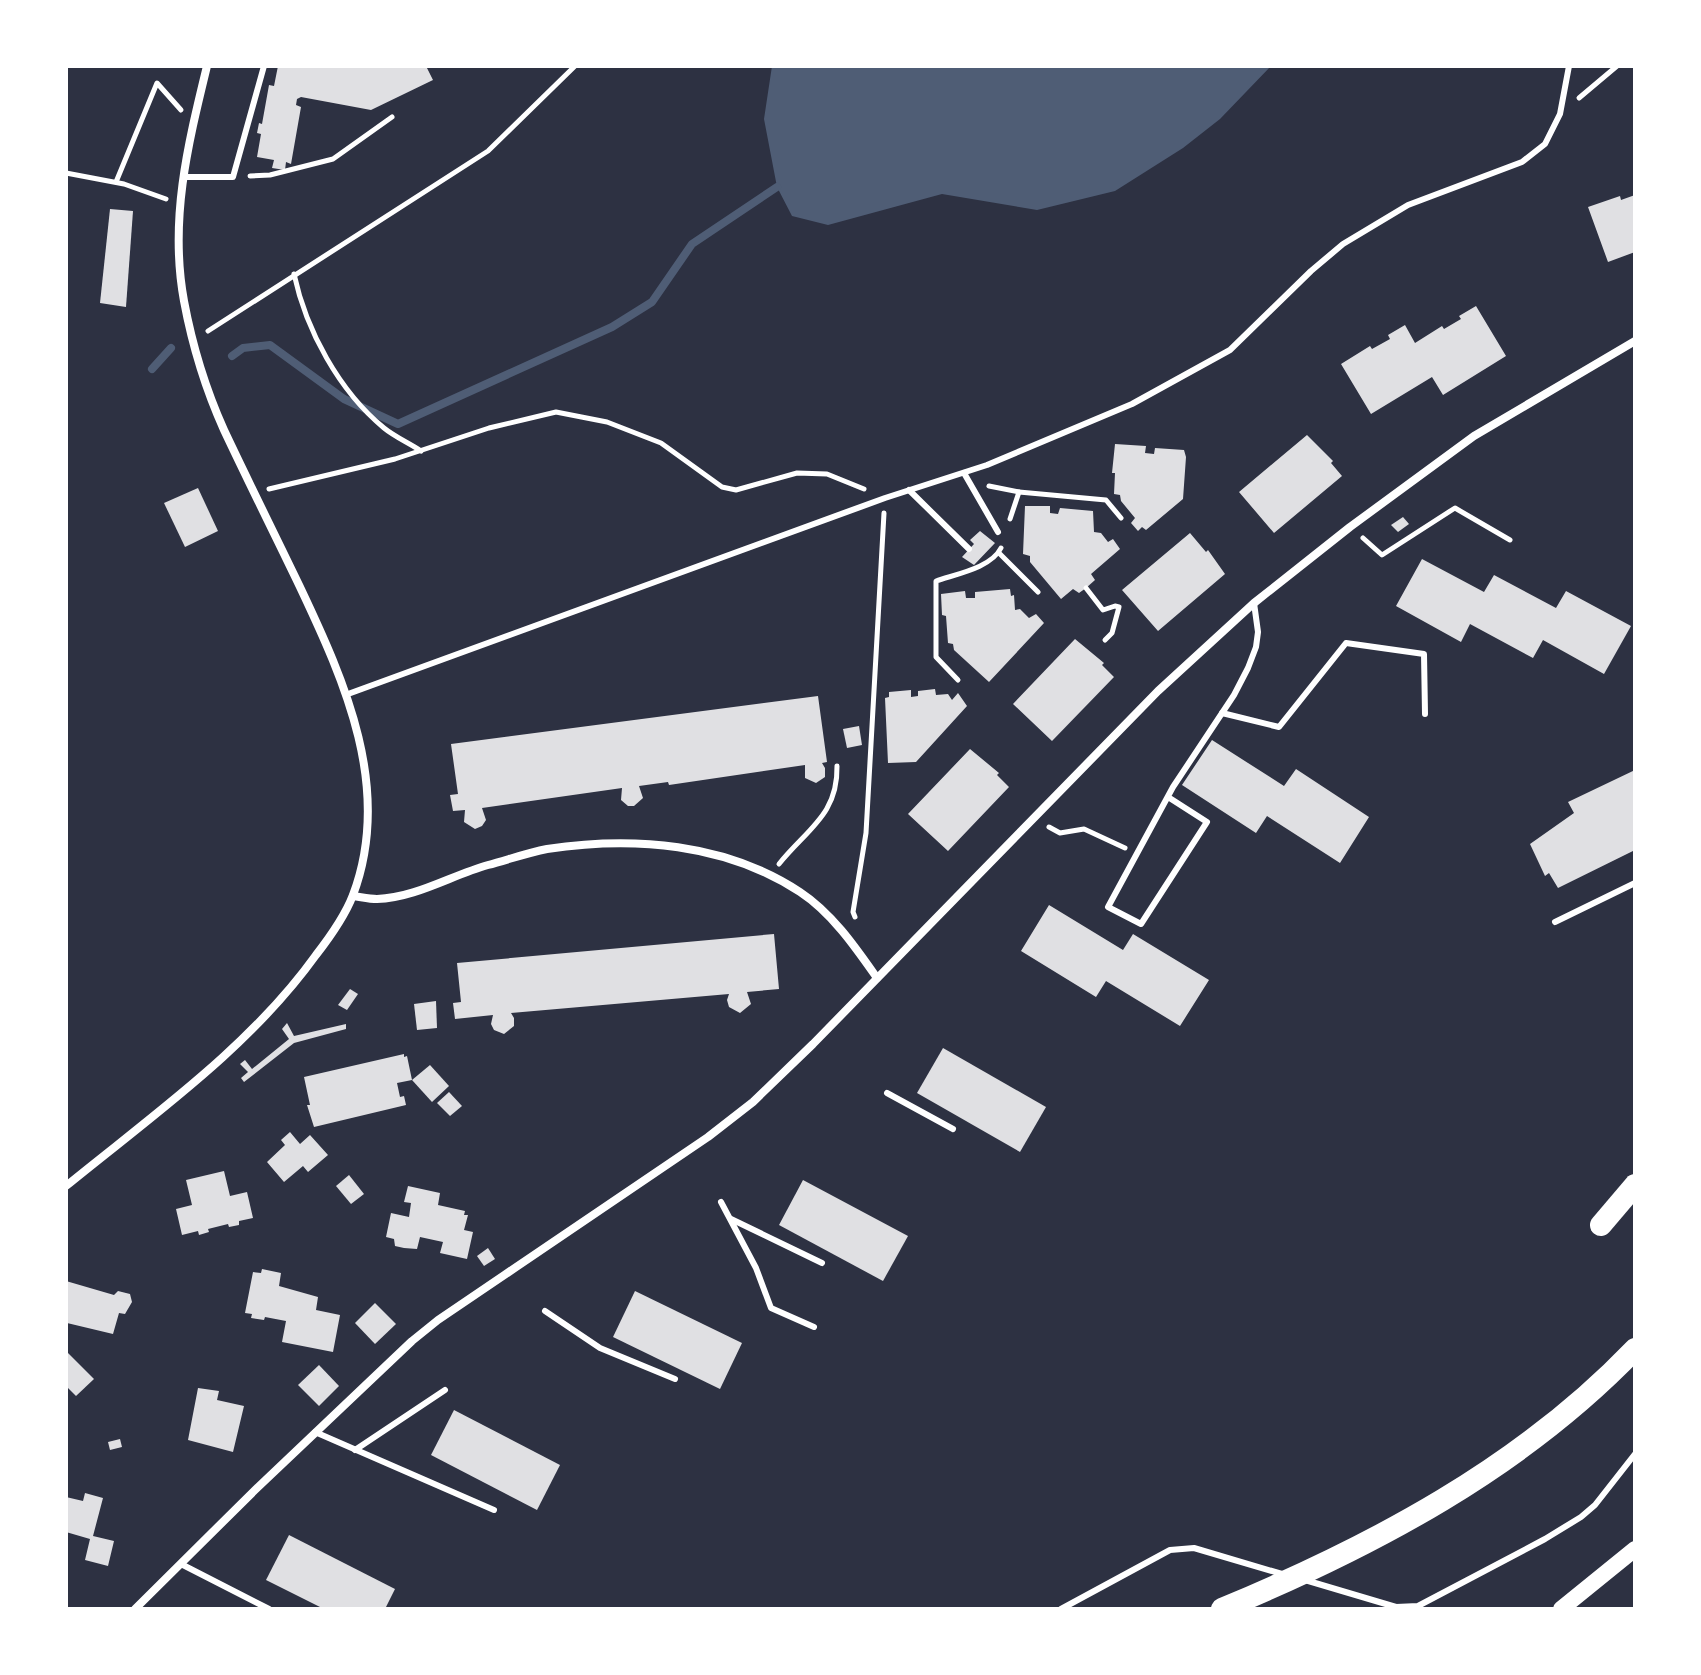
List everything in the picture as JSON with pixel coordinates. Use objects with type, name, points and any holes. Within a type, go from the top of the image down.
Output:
[{"type":"highway","points":[[1601,1225],[1635,1185]]},
{"type":"highway","points":[[1222,1609],[1343,1555],[1461,1490],[1517,1451],[1635,1349]]},
{"type":"main road","points":[[1561,1609],[1633,1554]]},
{"type":"street","points":[[66,1186],[207,1071],[298,981],[331,936],[353,896],[367,829],[368,784],[362,745],[348,694],[223,427],[193,341],[184,299],[178,253],[179,203],[207,66]]},
{"type":"street","points":[[135,1609],[315,1432],[438,1320],[708,1137],[753,1102],[1158,691],[1254,603],[1350,527],[1474,436],[1635,341]]},
{"type":"street","points":[[353,896],[377,899],[403,894],[544,850],[605,843],[662,844],[711,853],[770,875],[802,893],[826,914],[877,978]]},
{"type":"lane","points":[[183,177],[233,177],[264,66]]},
{"type":"lane","points":[[348,694],[885,498],[964,473],[1132,404],[1230,350],[1343,244],[1408,205],[1522,162],[1545,144],[1560,114],[1569,66]]},
{"type":"lane","points":[[964,473],[1002,534]]},
{"type":"lane","points":[[909,490],[969,549]]},
{"type":"lane","points":[[1168,797],[1207,822],[1141,924],[1108,907],[1168,797],[1234,695],[1256,647],[1258,632],[1254,603]]},
{"type":"lane","points":[[1222,713],[1279,727],[1346,643],[1424,654],[1425,714]]},
{"type":"lane","points":[[1555,922],[1635,883]]},
{"type":"lane","points":[[887,1093],[953,1129]]},
{"type":"lane","points":[[721,1202],[756,1268],[771,1308],[814,1327]]},
{"type":"lane","points":[[731,1219],[822,1263]]},
{"type":"lane","points":[[545,1311],[600,1348],[675,1379]]},
{"type":"lane","points":[[355,1450],[445,1390]]},
{"type":"lane","points":[[315,1432],[494,1510]]},
{"type":"lane","points":[[1061,1609],[1170,1550],[1194,1548],[1396,1607],[1418,1606],[1581,1517],[1595,1505],[1635,1454]]},
{"type":"lane","points":[[181,1564],[269,1609]]},
{"type":"path","points":[[193,341],[488,151],[575,66]]},
{"type":"path","points":[[1560,114],[1617,66]]},
{"type":"path","points":[[116,182],[157,83],[193,123]]},
{"type":"path","points":[[233,177],[270,175],[333,159],[392,117]]},
{"type":"path","points":[[66,173],[116,182],[179,203]]},
{"type":"path","points":[[294,274],[300,302],[322,352],[350,391],[384,428],[422,451]]},
{"type":"path","points":[[255,492],[422,451],[489,428],[556,412],[607,422],[661,443],[722,487],[736,490],[797,473],[827,474],[885,498],[866,833],[853,912],[858,925]]},
{"type":"path","points":[[1010,522],[1019,492],[1106,500],[1121,518]]},
{"type":"path","points":[[1350,527],[1382,555],[1455,508],[1510,540]]},
{"type":"path","points":[[958,680],[936,657],[936,581],[985,563],[999,553],[1002,534]]},
{"type":"path","points":[[999,553],[1038,592]]},
{"type":"path","points":[[1086,588],[1103,610],[1119,607],[1112,633],[1105,640]]},
{"type":"path","points":[[770,875],[820,822],[834,796],[837,766]]},
{"type":"path","points":[[1060,833],[1084,829],[1115,844]]},
{"type":"water","points":[[772,66],[1271,66],[1220,119],[1183,148],[1115,191],[1037,210],[942,194],[828,225],[792,216],[777,187],[764,119]]},
{"type":"building","points":[[278,66],[426,66],[433,80],[371,110],[301,97],[297,99],[296,105],[301,107],[291,164],[286,162],[285,170],[272,168],[274,160],[257,157],[261,134],[257,133],[259,123],[262,124],[269,85],[274,86]]},
{"type":"building","points":[[1635,195],[1635,252],[1608,262],[1588,207],[1620,196],[1621,200]]},
{"type":"building","points":[[110,209],[133,211],[126,307],[100,303]]},
{"type":"building","points":[[1476,306],[1506,356],[1443,395],[1432,377],[1371,414],[1341,364],[1370,346],[1372,349],[1390,339],[1388,335],[1405,325],[1415,343],[1442,326],[1444,329],[1461,319],[1459,316]]},
{"type":"building","points":[[1307,435],[1333,461],[1331,463],[1342,476],[1274,533],[1239,492]]},
{"type":"building","points":[[1115,444],[1146,446],[1145,453],[1154,454],[1155,448],[1184,450],[1183,499],[1146,530],[1142,527],[1138,531],[1131,523],[1135,518],[1121,501],[1120,495],[1114,494],[1115,473],[1112,473]]},
{"type":"building","points":[[198,488],[218,531],[185,547],[164,503]]},
{"type":"building","points":[[1025,506],[1050,506],[1050,513],[1058,514],[1060,508],[1093,511],[1094,532],[1101,533],[1108,542],[1113,539],[1120,549],[1091,574],[1095,580],[1086,588],[1079,593],[1073,589],[1061,599],[1030,562],[1030,556],[1023,554]]},
{"type":"building","points":[[1403,517],[1409,524],[1398,532],[1391,525]]},
{"type":"building","points":[[980,531],[995,543],[974,565],[962,557],[974,544],[970,540]]},
{"type":"building","points":[[1190,533],[1206,552],[1208,550],[1225,574],[1158,631],[1122,590]]},
{"type":"building","points":[[1422,559],[1484,592],[1494,575],[1556,608],[1566,591],[1631,626],[1604,674],[1543,640],[1533,658],[1470,624],[1461,642],[1396,606]]},
{"type":"building","points":[[1010,589],[1011,596],[1014,595],[1015,610],[1020,609],[1029,618],[1036,614],[1044,623],[989,682],[954,650],[953,644],[948,643],[941,594],[965,591],[966,598],[975,598],[975,592]]},
{"type":"building","points":[[1075,639],[1104,663],[1102,665],[1114,677],[1052,741],[1013,704]]},
{"type":"building","points":[[935,689],[936,695],[948,694],[952,700],[958,693],[967,706],[916,762],[888,763],[885,698],[889,697],[889,692],[911,690],[911,697],[918,696],[918,691]]},
{"type":"building","points":[[818,696],[827,762],[822,763],[825,777],[816,783],[805,778],[805,765],[669,785],[668,782],[639,786],[643,798],[634,806],[628,806],[621,800],[622,788],[482,808],[486,820],[475,829],[464,822],[465,810],[453,811],[450,795],[458,794],[451,744]]},
{"type":"building","points":[[859,726],[862,745],[847,748],[843,729]]},
{"type":"building","points":[[1212,740],[1284,786],[1296,769],[1369,817],[1340,863],[1267,816],[1256,833],[1182,785]]},
{"type":"building","points":[[970,749],[999,773],[997,775],[1009,787],[948,851],[908,814]]},
{"type":"building","points":[[1635,770],[1635,850],[1558,888],[1549,873],[1545,876],[1530,844],[1574,813],[1568,802]]},
{"type":"building","points":[[1049,905],[1123,950],[1133,934],[1209,980],[1180,1026],[1106,981],[1096,997],[1021,951]]},
{"type":"building","points":[[774,934],[779,989],[747,992],[751,1004],[740,1013],[729,1007],[729,994],[511,1013],[514,1026],[504,1034],[494,1030],[491,1024],[493,1015],[455,1019],[453,1003],[461,1002],[457,963]]},
{"type":"building","points":[[350,989],[358,994],[347,1010],[338,1005]]},
{"type":"building","points":[[436,1001],[437,1028],[417,1030],[414,1004]]},
{"type":"building","points":[[287,1023],[294,1036],[346,1024],[346,1029],[294,1043],[244,1082],[241,1078],[248,1072],[240,1064],[245,1060],[252,1069],[289,1039],[282,1029]]},
{"type":"building","points":[[943,1048],[1046,1107],[1020,1152],[917,1093]]},
{"type":"building","points":[[404,1054],[412,1080],[397,1083],[400,1097],[404,1096],[406,1105],[314,1127],[307,1105],[310,1105],[304,1077]]},
{"type":"building","points":[[430,1065],[449,1086],[432,1102],[412,1080]]},
{"type":"building","points":[[449,1092],[462,1106],[450,1116],[437,1103]]},
{"type":"building","points":[[290,1132],[300,1144],[310,1135],[328,1155],[308,1172],[303,1166],[284,1182],[267,1162],[285,1145],[281,1140]]},
{"type":"building","points":[[224,1171],[230,1196],[247,1192],[253,1218],[239,1221],[239,1225],[208,1229],[209,1232],[199,1235],[198,1231],[182,1235],[176,1209],[192,1205],[186,1180]]},
{"type":"building","points":[[349,1175],[364,1194],[351,1204],[336,1186]]},
{"type":"building","points":[[803,1180],[908,1236],[883,1281],[779,1225]]},
{"type":"building","points":[[408,1186],[440,1193],[438,1205],[465,1211],[464,1215],[468,1215],[464,1230],[473,1232],[467,1259],[440,1253],[443,1242],[420,1237],[417,1249],[404,1248],[395,1246],[394,1239],[386,1237],[391,1213],[409,1217],[411,1203],[404,1202]]},
{"type":"building","points":[[488,1248],[495,1259],[484,1266],[477,1256]]},
{"type":"building","points":[[262,1269],[281,1273],[279,1286],[318,1297],[316,1310],[340,1315],[333,1352],[282,1342],[286,1321],[251,1318],[252,1314],[245,1313],[253,1272],[261,1273]]},
{"type":"building","points":[[66,1281],[114,1295],[118,1291],[130,1294],[132,1302],[125,1314],[119,1313],[113,1334],[67,1323]]},
{"type":"building","points":[[635,1291],[742,1343],[720,1389],[613,1337]]},
{"type":"building","points":[[375,1303],[396,1324],[375,1344],[355,1323]]},
{"type":"building","points":[[66,1351],[94,1379],[76,1396],[66,1386]]},
{"type":"building","points":[[319,1365],[339,1386],[319,1406],[298,1385]]},
{"type":"building","points":[[198,1388],[219,1391],[217,1400],[244,1406],[233,1452],[188,1440]]},
{"type":"building","points":[[454,1410],[560,1465],[537,1510],[431,1455]]},
{"type":"building","points":[[120,1439],[122,1447],[110,1450],[108,1442]]},
{"type":"building","points":[[85,1493],[103,1498],[93,1536],[114,1541],[108,1566],[85,1560],[90,1539],[66,1532],[66,1497],[83,1501]]},
{"type":"building","points":[[289,1535],[395,1589],[385,1609],[324,1609],[266,1580]]},
{"type":"waterway","points":[[232,356],[243,348],[270,345],[344,399],[398,424],[612,327],[652,302],[692,244],[777,187]]},
{"type":"waterway","points":[[152,369],[171,348]]}]
